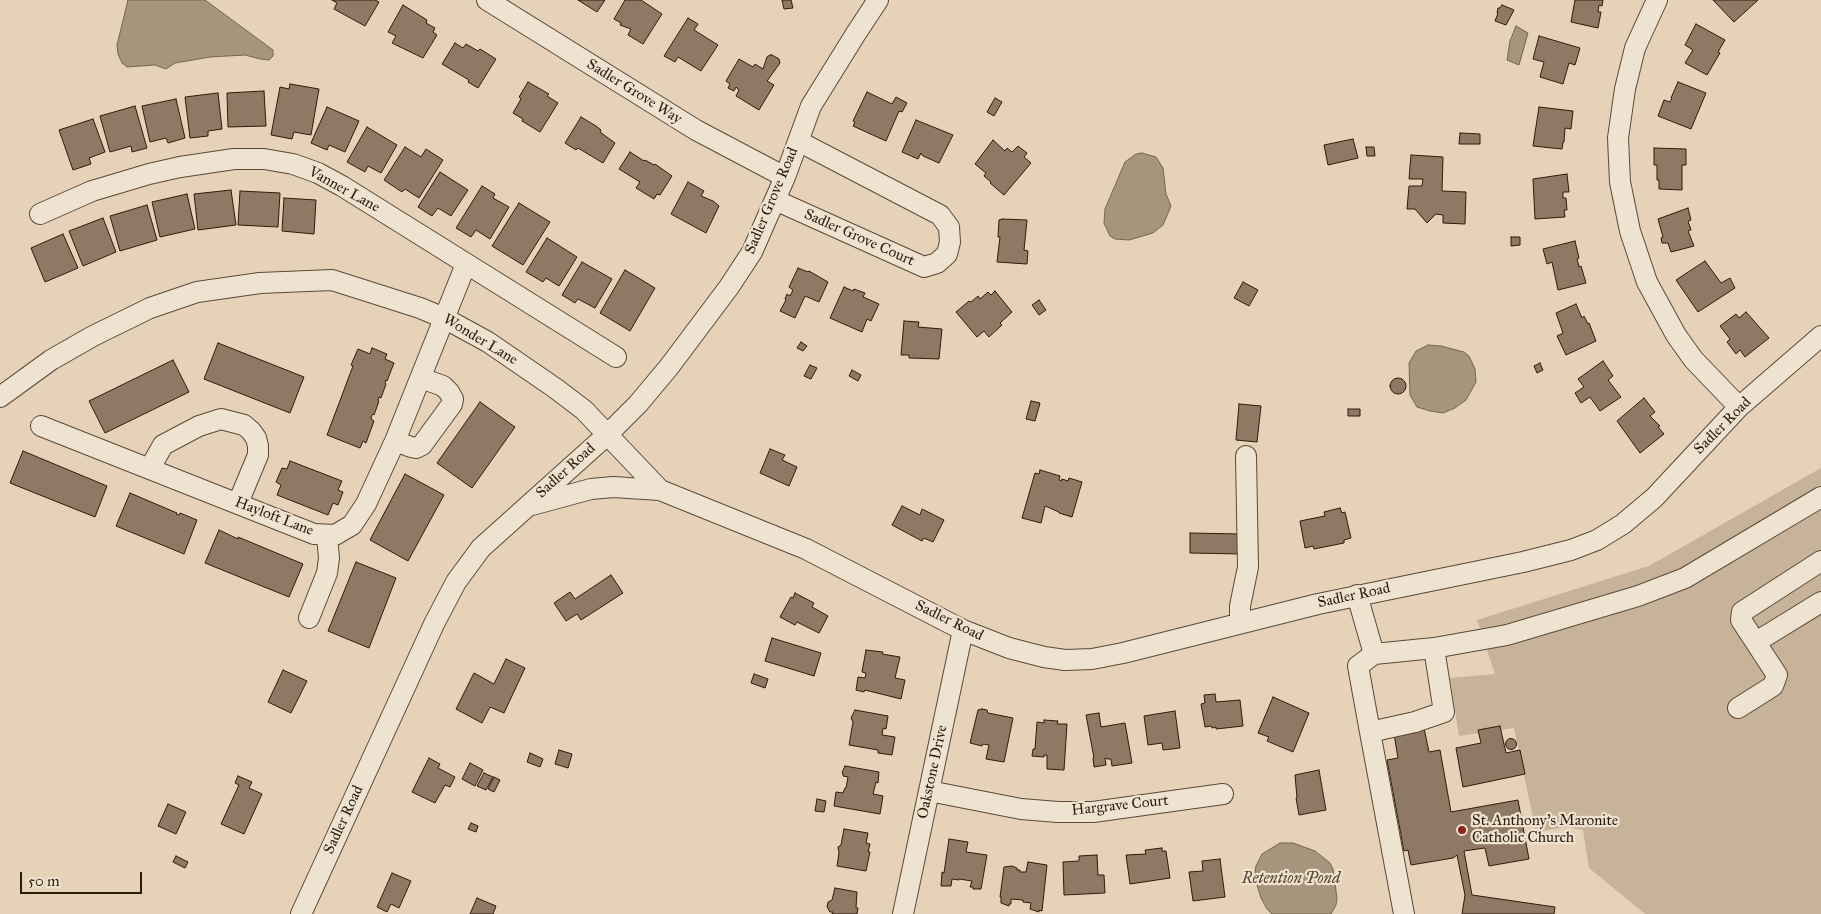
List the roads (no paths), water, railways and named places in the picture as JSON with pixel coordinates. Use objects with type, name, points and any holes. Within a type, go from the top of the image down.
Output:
[{"type":"street","name":"Sadler Grove Way","points":[[487,0],[696,130],[785,177]]},
{"type":"street","name":"Sadler Grove Road","points":[[608,434],[638,404],[669,367],[752,252],[785,177],[811,106],[878,0]]},
{"type":"street","points":[[1657,0],[1635,48],[1625,89],[1618,138],[1620,182],[1630,231],[1647,282],[1676,335],[1692,359],[1740,407]]},
{"type":"street","name":"Sadler Grove Court","points":[[775,200],[924,267],[937,263],[947,254],[950,242],[949,227],[940,215],[798,141]]},
{"type":"street","name":"Vanner Lane","points":[[40,214],[92,192],[149,174],[208,162],[234,159],[264,159],[293,164],[318,173],[342,186],[616,357]]},
{"type":"street","name":"Hayloft Lane","points":[[42,426],[314,534],[335,535],[352,525],[360,516],[374,489],[466,264]]},
{"type":"street","name":"Wonder Lane","points":[[0,397],[52,360],[93,336],[150,308],[206,290],[260,282],[332,280],[420,308],[444,318],[488,342],[584,410],[608,434]]},
{"type":"street","name":"Sadler Road","points":[[301,914],[434,624],[456,582],[481,548],[608,434],[660,490],[806,549],[963,630],[1009,648],[1065,660],[1092,659],[1357,595],[1493,569],[1571,550],[1597,540],[1622,524],[1654,498],[1740,407],[1821,336]]},
{"type":"street","points":[[395,441],[416,448],[422,445],[452,404],[453,399],[443,386],[421,378]]},
{"type":"street","points":[[150,468],[163,445],[199,426],[222,419],[244,424],[256,438],[258,454],[238,503]]},
{"type":"street","points":[[1240,623],[1240,606],[1248,567],[1246,456]]},
{"type":"street","points":[[528,506],[591,489],[613,487],[660,490]]},
{"type":"street","points":[[1404,914],[1358,666],[1374,654],[1434,648],[1507,636],[1638,596],[1684,578],[1821,497]]},
{"type":"street","points":[[309,618],[327,573],[329,558],[327,536]]},
{"type":"street","points":[[1738,708],[1774,686],[1777,675],[1741,620],[1742,612],[1821,561]]},
{"type":"street","points":[[1357,595],[1374,654]]},
{"type":"street","points":[[1756,642],[1821,602]]},
{"type":"street","name":"Oakstone Drive","points":[[903,914],[963,630]]},
{"type":"street","points":[[1370,732],[1415,722],[1444,712],[1434,648]]},
{"type":"street","name":"Hargrave Court","points":[[929,791],[1020,809],[1058,812],[1093,812],[1223,794]]},
{"type":"water","points":[[128,0],[205,0],[273,50],[273,56],[269,60],[245,55],[210,57],[175,63],[166,69],[155,65],[127,67],[122,63],[117,45]]},
{"type":"water","points":[[1516,26],[1528,33],[1519,65],[1507,60],[1510,41]]},
{"type":"water","points":[[1142,153],[1156,157],[1163,168],[1166,194],[1171,206],[1163,225],[1153,233],[1129,240],[1115,239],[1110,236],[1104,223],[1105,209],[1125,162],[1136,154]]},
{"type":"water","points":[[1428,345],[1464,352],[1469,356],[1475,369],[1476,382],[1466,400],[1455,408],[1443,413],[1417,407],[1410,395],[1409,363],[1416,351]]},
{"type":"water","name":"Retention Pond","points":[[1280,843],[1293,843],[1315,851],[1330,863],[1333,869],[1337,898],[1336,905],[1331,914],[1272,914],[1267,909],[1257,885],[1256,866],[1262,854]]},
{"type":"place","name":"St. Anthony's Maronite Catholic Church","points":[[1462,830]]}]
